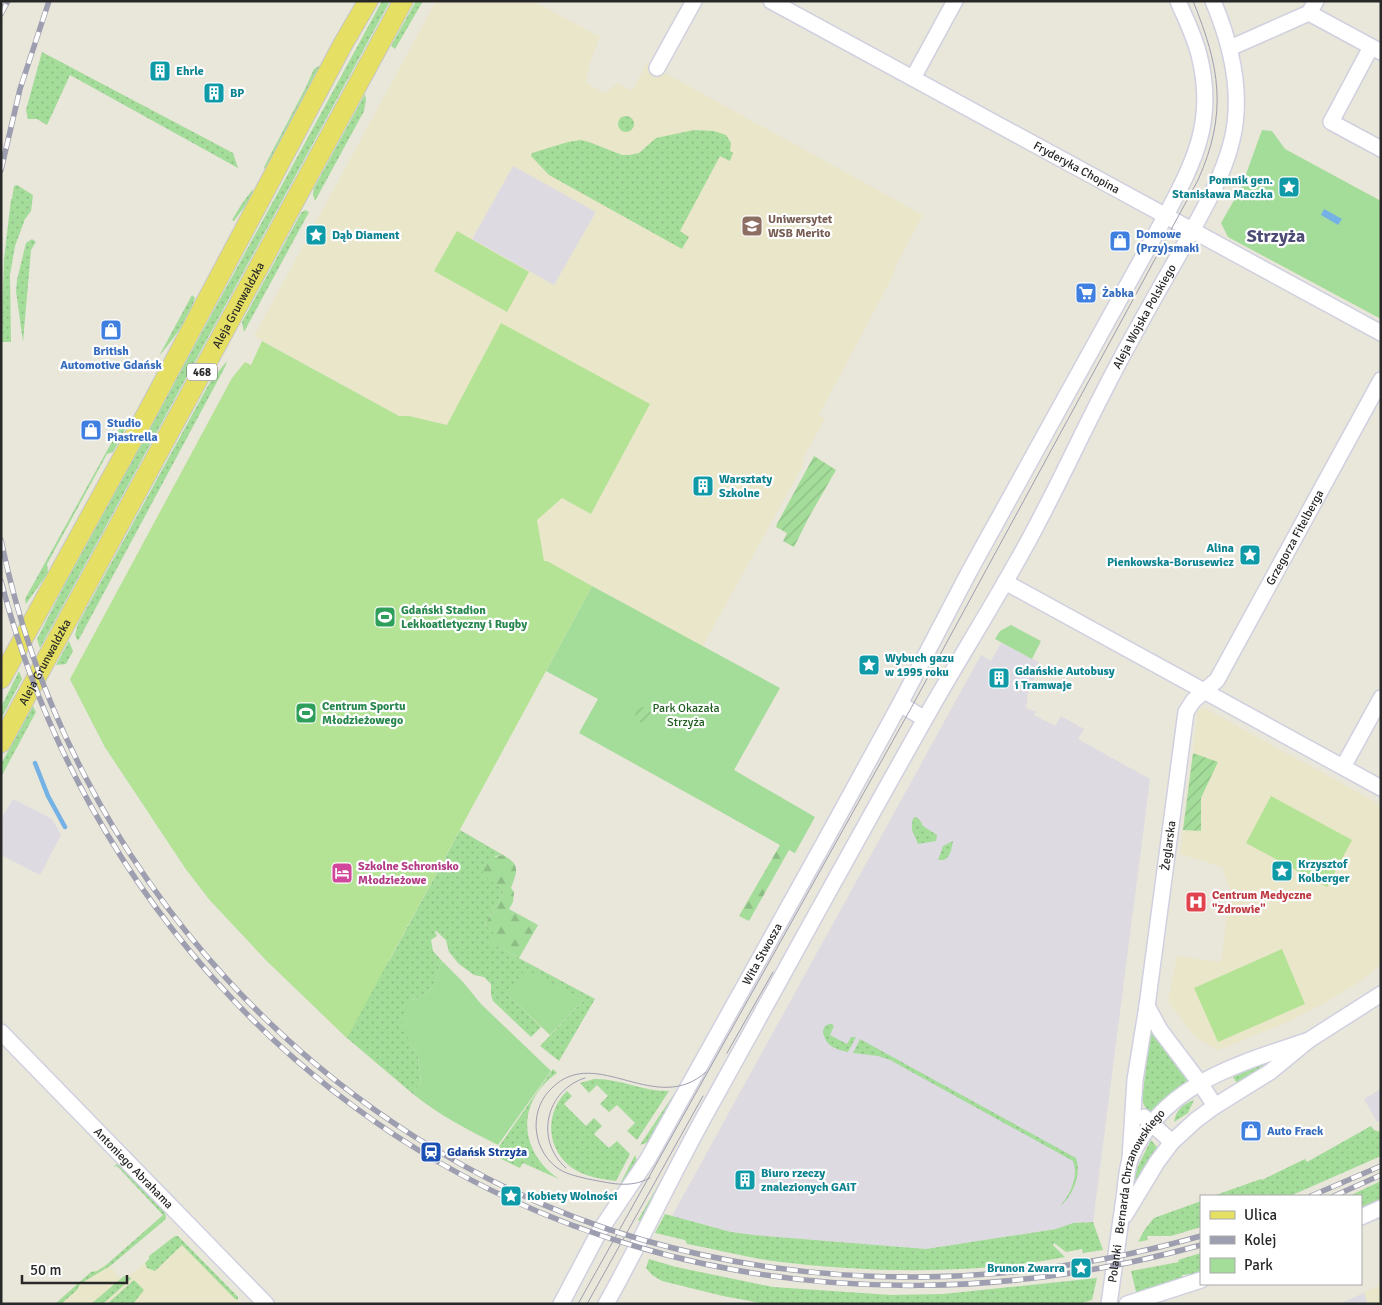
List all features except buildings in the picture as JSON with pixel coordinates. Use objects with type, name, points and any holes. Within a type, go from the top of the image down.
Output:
[{"type":"main road","name":"468","points":[[1,679],[142,424],[343,44],[368,1]]},
{"type":"main road","name":"Aleja Grunwaldzka","points":[[1,743],[403,1]]},
{"type":"street","points":[[657,68],[694,1]]},
{"type":"street","name":"Fryderyka Chopina","points":[[772,1],[1381,333]]},
{"type":"street","points":[[913,78],[955,1]]},
{"type":"street","points":[[1166,217],[1195,156],[1206,106],[1205,84],[1200,58],[1178,1]]},
{"type":"street","name":"Aleja Wojska Polskiego","points":[[925,718],[1036,528],[1104,390],[1218,181],[1232,142],[1237,99],[1230,48],[1226,32],[1213,1]]},
{"type":"street","points":[[1230,48],[1313,7],[1376,50],[1331,122],[1381,149]]},
{"type":"street","name":"Wita Stwosza","points":[[561,1304],[599,1232],[648,1159],[900,704],[969,572],[1166,217]]},
{"type":"street","name":"Grzegorza Fitelberga","points":[[1204,692],[1221,672],[1381,380]]},
{"type":"street","points":[[1005,582],[1381,788]]},
{"type":"street","name":"Żeglarska","points":[[1130,1159],[1135,1080],[1148,1006],[1184,718],[1188,708],[1204,692]]},
{"type":"street","points":[[1343,767],[1381,698]]},
{"type":"street","points":[[606,1304],[706,1113],[925,718],[900,704]]},
{"type":"street","name":"Bernarda Chrzanowskiego","points":[[1121,1222],[1157,1162],[1172,1142],[1196,1120],[1270,1072],[1309,1040],[1381,994]]},
{"type":"street","points":[[1148,1006],[1160,1030],[1215,1106]]},
{"type":"street","name":"Antoniego Abrahama","points":[[1,1032],[266,1304]]},
{"type":"street","name":"Bernarda Chrzanowskiego","points":[[1121,1222],[1130,1159],[1152,1124],[1167,1106],[1186,1090],[1200,1083],[1256,1058],[1309,1040]]},
{"type":"street","points":[[1133,1108],[1172,1142]]},
{"type":"street","points":[[1362,1217],[1381,1208]]},
{"type":"street","name":"Polanki","points":[[1109,1304],[1121,1222]]},
{"type":"street","points":[[1127,1304],[1200,1280]]},
{"type":"shaded area","points":[[436,1],[533,1],[600,37],[590,62],[586,83],[605,93],[617,83],[632,91],[647,63],[923,215],[819,415],[825,419],[802,460],[805,462],[702,647],[544,561],[536,520],[562,498],[591,514],[650,403],[447,425],[409,416],[399,416],[254,336]],"holes":[[[513,166],[596,212],[554,285],[472,239]]]},
{"type":"shaded area","points":[[513,165],[596,212],[554,286],[472,239]]},
{"type":"shaded area","points":[[1001,643],[1039,662],[1034,670],[1038,672],[1028,691],[1026,708],[1036,712],[1034,715],[1055,726],[1061,716],[1084,729],[1078,739],[1150,779],[1093,1222],[1073,1223],[1056,1229],[926,1249],[754,1235],[731,1232],[672,1216],[981,655],[991,661]]},
{"type":"shaded area","points":[[1204,708],[1381,805],[1381,964],[1361,981],[1290,1021],[1218,1050],[1196,1038],[1168,1001],[1177,956],[1221,962],[1230,890],[1222,867],[1180,854],[1198,710]]},
{"type":"shaded area","points":[[13,799],[52,819],[61,835],[40,875],[1,855],[1,819]]},
{"type":"shaded area","points":[[1381,1089],[1381,1120],[1377,1122],[1364,1099]]},
{"type":"shaded area","points":[[171,1242],[180,1242],[240,1304],[55,1304],[91,1272],[97,1271],[106,1265],[110,1266],[124,1280]]},
{"type":"shaded area","points":[[1381,1285],[1381,1304],[1368,1304],[1364,1293]]},
{"type":"shaded area","points":[[1364,1293],[1368,1304],[1339,1304]]},
{"type":"green space","points":[[382,1],[390,1],[40,648],[37,639],[65,584]]},
{"type":"green space","points":[[416,1],[423,1],[395,49],[391,46]]},
{"type":"green space","points":[[42,52],[233,153],[238,168],[70,75],[47,125],[37,119],[28,119],[26,110]]},
{"type":"green space","points":[[324,63],[265,169],[264,167],[314,69]]},
{"type":"green space","points":[[365,94],[364,111],[315,201],[313,195],[314,188]]},
{"type":"green space","points":[[626,116],[632,118],[634,124],[632,130],[626,132],[620,130],[618,124],[620,118]]},
{"type":"green space","points":[[694,130],[714,131],[726,135],[731,143],[730,151],[733,153],[730,161],[720,156],[680,231],[689,237],[682,249],[549,175],[531,156],[532,153],[581,140],[622,155],[629,155],[639,153],[656,138]]},
{"type":"green space","points":[[1262,130],[1272,131],[1285,149],[1381,201],[1381,319],[1228,237],[1221,223],[1241,188]]},
{"type":"green space","points":[[17,185],[33,195],[31,211],[25,219],[15,246],[10,275],[11,342],[1,342],[4,259],[11,199],[14,186]]},
{"type":"green space","points":[[253,189],[251,198],[234,221],[232,220],[241,205]]},
{"type":"green space","points":[[305,210],[309,212],[244,332],[242,322],[301,213]]},
{"type":"green space","points":[[457,231],[529,272],[507,312],[434,271]]},
{"type":"green space","points":[[32,239],[36,242],[31,250],[23,342],[16,291],[26,243]]},
{"type":"green space","points":[[192,295],[195,298],[189,314],[159,356]]},
{"type":"green space","name":"Centrum Sportu Młodzieżowego","points":[[501,323],[650,404],[591,514],[562,498],[537,520],[544,561],[592,586],[347,1038],[266,960],[209,899],[186,869],[105,747],[70,679],[232,378],[245,362],[251,365],[262,341],[399,416],[409,416],[447,425]]},
{"type":"green space","points":[[227,361],[78,641],[75,635],[78,624],[210,382]]},
{"type":"green space","points":[[124,420],[126,425],[123,434],[113,452],[107,454],[47,564],[48,573],[26,604],[25,599]]},
{"type":"green space","points":[[814,456],[836,470],[794,547],[783,541],[787,533],[776,527]]},
{"type":"green space","name":"Park Okazała Strzyża","points":[[592,586],[780,688],[734,770],[815,817],[795,853],[579,733],[598,699],[546,671]]},
{"type":"green space","points":[[1011,625],[1041,641],[1032,659],[995,639],[1000,631]]},
{"type":"green space","points":[[69,641],[73,651],[66,664],[56,665]]},
{"type":"green space","points":[[19,671],[22,679],[1,719],[1,707]]},
{"type":"green space","points":[[70,679],[389,961],[460,830],[503,855],[495,856],[504,891],[485,925],[496,934],[491,943],[595,999],[559,1061],[540,1046],[584,1000],[508,995],[541,1027],[531,1037],[493,1001],[491,984],[484,977],[474,975],[459,964],[449,952],[446,940],[436,931],[437,936],[431,940],[433,951],[442,961],[435,982],[427,993],[409,1001],[409,1042],[418,1054],[421,1082],[413,1094],[347,1038],[266,960],[209,899],[186,869],[105,747]]},
{"type":"green space","points":[[33,706],[36,712],[1,777],[1,764]]},
{"type":"green space","points":[[640,707],[646,707],[651,712],[649,721],[640,723],[635,718],[635,712]]},
{"type":"green space","points":[[1193,753],[1218,762],[1201,798],[1201,831],[1183,830]]},
{"type":"green space","points":[[725,785],[795,853],[789,850],[749,921],[739,916],[780,845],[713,807]]},
{"type":"green space","points":[[1271,796],[1352,840],[1327,887],[1246,843]]},
{"type":"green space","points":[[916,817],[923,826],[937,835],[936,841],[918,844],[912,830],[913,818]]},
{"type":"green space","points":[[953,841],[948,857],[944,860],[938,860],[943,846]]},
{"type":"green space","points":[[503,855],[513,862],[516,869],[511,888],[514,892],[513,902],[509,909],[538,925],[519,958],[490,943],[495,934],[485,925],[504,891],[482,874],[490,861],[495,857]]},
{"type":"green space","points":[[1282,949],[1305,1004],[1218,1042],[1194,988]]},
{"type":"green space","points":[[442,961],[481,1004],[551,1071],[498,1145],[443,1115],[413,1094],[421,1082],[418,1054],[409,1042],[401,1020],[409,1001],[423,995],[433,986]]},
{"type":"green space","points":[[525,969],[584,1000],[550,1035],[508,995]]},
{"type":"green space","points":[[829,1024],[834,1026],[830,1035],[847,1044],[851,1037],[856,1037],[848,1052],[834,1048],[825,1039],[823,1030]]},
{"type":"green space","points":[[1151,1029],[1157,1040],[1188,1080],[1169,1094],[1149,1113],[1142,1099]]},
{"type":"green space","points":[[860,1039],[1076,1158],[1078,1164],[1077,1178],[1072,1191],[1064,1203],[1059,1207],[1067,1197],[1072,1186],[1075,1173],[1073,1161],[890,1060],[878,1056],[853,1053]]},
{"type":"green space","points":[[1278,1058],[1237,1083],[1233,1077]]},
{"type":"green space","points":[[553,1069],[557,1073],[534,1098],[527,1126],[530,1141],[536,1155],[545,1168],[559,1179],[523,1163],[520,1168],[493,1155]]},
{"type":"green space","points":[[594,1079],[669,1091],[637,1140],[627,1131],[635,1123],[617,1105],[609,1112],[600,1104],[608,1096],[597,1085],[589,1093],[580,1083]]},
{"type":"green space","points":[[679,1090],[649,1142],[640,1145],[676,1091]]},
{"type":"green space","points":[[567,1091],[572,1096],[564,1104],[586,1126],[594,1118],[602,1126],[594,1134],[609,1148],[617,1141],[630,1154],[616,1181],[579,1172],[565,1161],[558,1152],[551,1132],[552,1121],[554,1110]]},
{"type":"green space","points":[[1194,1100],[1188,1113],[1174,1122],[1176,1114],[1181,1108]]},
{"type":"green space","points":[[1371,1126],[1374,1130],[1381,1132],[1381,1156],[1292,1195],[1216,1195],[1262,1180],[1305,1159],[1307,1162]]},
{"type":"green space","points":[[1151,1140],[1157,1147],[1131,1190],[1138,1166]]},
{"type":"green space","points":[[635,1155],[638,1163],[628,1181],[621,1182]]},
{"type":"green space","points":[[673,1159],[675,1160],[644,1223],[638,1220]]},
{"type":"green space","points":[[117,1164],[163,1208],[166,1219],[110,1266],[80,1284],[77,1290],[61,1304],[55,1304],[91,1272],[105,1266],[163,1215],[117,1166],[113,1167]]},
{"type":"green space","points":[[1381,1181],[1381,1203],[1362,1212],[1362,1195],[1351,1195]]},
{"type":"green space","points":[[1200,1201],[1200,1227],[1171,1236],[1147,1236],[1148,1240],[1138,1242],[1154,1218]]},
{"type":"green space","points":[[665,1214],[731,1232],[926,1249],[1056,1229],[1073,1223],[1093,1222],[1103,1250],[1083,1253],[1082,1249],[1066,1252],[1054,1243],[1053,1245],[1065,1257],[994,1267],[957,1269],[883,1270],[809,1265],[773,1261],[687,1244],[685,1240],[655,1233]]},
{"type":"green space","points":[[175,1236],[178,1236],[238,1297],[238,1300],[182,1245],[155,1271],[147,1268],[145,1263],[149,1256]]},
{"type":"green space","points":[[1200,1253],[1200,1273],[1182,1275],[1184,1283],[1137,1296],[1131,1271],[1179,1262],[1178,1260]]},
{"type":"green space","points":[[649,1259],[676,1267],[773,1287],[891,1295],[943,1294],[1097,1278],[1092,1300],[1082,1303],[767,1304],[723,1296],[662,1281],[652,1275],[646,1268]]},
{"type":"green space","points":[[124,1276],[132,1278],[103,1304],[91,1304]]},
{"type":"green space","points":[[134,1280],[144,1290],[133,1304],[107,1304]]},
{"type":"water","points":[[1324,209],[1342,219],[1338,225],[1321,215]]},
{"type":"waterway","points":[[35,763],[48,796],[65,827]]},
{"type":"tram line","points":[[578,1304],[910,710],[1198,180],[1208,156],[1214,133],[1217,90],[1209,47],[1193,1]]},
{"type":"tram line","points":[[727,1053],[773,972]]},
{"type":"tram line","points":[[650,1178],[635,1183],[619,1184],[579,1177],[556,1167],[542,1149],[536,1127],[537,1116],[545,1096],[553,1087],[570,1076],[588,1073],[647,1085],[667,1087],[687,1084],[706,1072]]},
{"type":"tram line","points":[[566,1168],[556,1157],[550,1144],[549,1117],[553,1104],[561,1093],[572,1084],[585,1078]]},
{"type":"tram line","points":[[587,1304],[703,1096]]},
{"type":"railway","points":[[1,14],[8,1]]},
{"type":"railway","points":[[1,170],[20,89],[49,1]]},
{"type":"railway","points":[[1,540],[35,660],[84,775],[148,881],[226,978],[316,1064],[416,1138],[525,1197],[643,1240],[712,1257],[781,1269],[852,1275],[922,1277],[992,1274],[1063,1266],[1132,1253],[1200,1236]]},
{"type":"railway","points":[[1,581],[39,697],[91,806],[155,907],[232,998],[319,1080],[417,1149],[523,1205],[638,1247],[707,1265],[777,1277],[848,1284],[920,1285],[991,1282],[1062,1274],[1132,1262],[1200,1245]]},
{"type":"railway","points":[[1313,1195],[1381,1166]]},
{"type":"railway","points":[[1336,1195],[1381,1175]]},
{"type":"place","name":"Ehrle","points":[[160,71]]},
{"type":"place","name":"BP","points":[[214,93]]},
{"type":"place","name":"Pomnik gen. Stanisława Maczka","points":[[1289,187]]},
{"type":"place","name":"Uniwersytet WSB Merito","points":[[752,226]]},
{"type":"place","name":"Dąb Diament","points":[[316,235]]},
{"type":"place","name":"Domowe (Przy)smaki","points":[[1120,241]]},
{"type":"place","name":"Żabka","points":[[1086,293]]},
{"type":"place","name":"British Automotive Gdańsk","points":[[111,330]]},
{"type":"place","name":"Studio Piastrella","points":[[91,430]]},
{"type":"place","name":"Warsztaty Szkolne","points":[[703,486]]},
{"type":"place","name":"Alina Pienkowska-Borusewicz","points":[[1250,555]]},
{"type":"place","name":"Gdański Stadion Lekkoatletyczny i Rugby","points":[[385,617]]},
{"type":"place","name":"Wybuch gazu w 1995 roku","points":[[869,665]]},
{"type":"place","name":"Gdańskie Autobusy i Tramwaje","points":[[999,678]]},
{"type":"place","name":"Centrum Sportu Młodzieżowego","points":[[306,713]]},
{"type":"place","name":"Krzysztof Kolberger","points":[[1282,871]]},
{"type":"place","name":"Szkolne Schronisko Młodzieżowe","points":[[342,873]]},
{"type":"place","name":"Centrum Medyczne \"Zdrowie\"","points":[[1196,902]]},
{"type":"place","name":"Auto Frack","points":[[1251,1131]]},
{"type":"place","name":"Gdańsk Strzyża","points":[[431,1152]]},
{"type":"place","name":"Biuro rzeczy znalezionych GAiT","points":[[745,1180]]},
{"type":"place","name":"Kobiety Wolności","points":[[511,1196]]},
{"type":"place","name":"Brunon Zwarra","points":[[1081,1268]]},
{"type":"district","name":"Strzyża","points":[[1276,236]]}]
